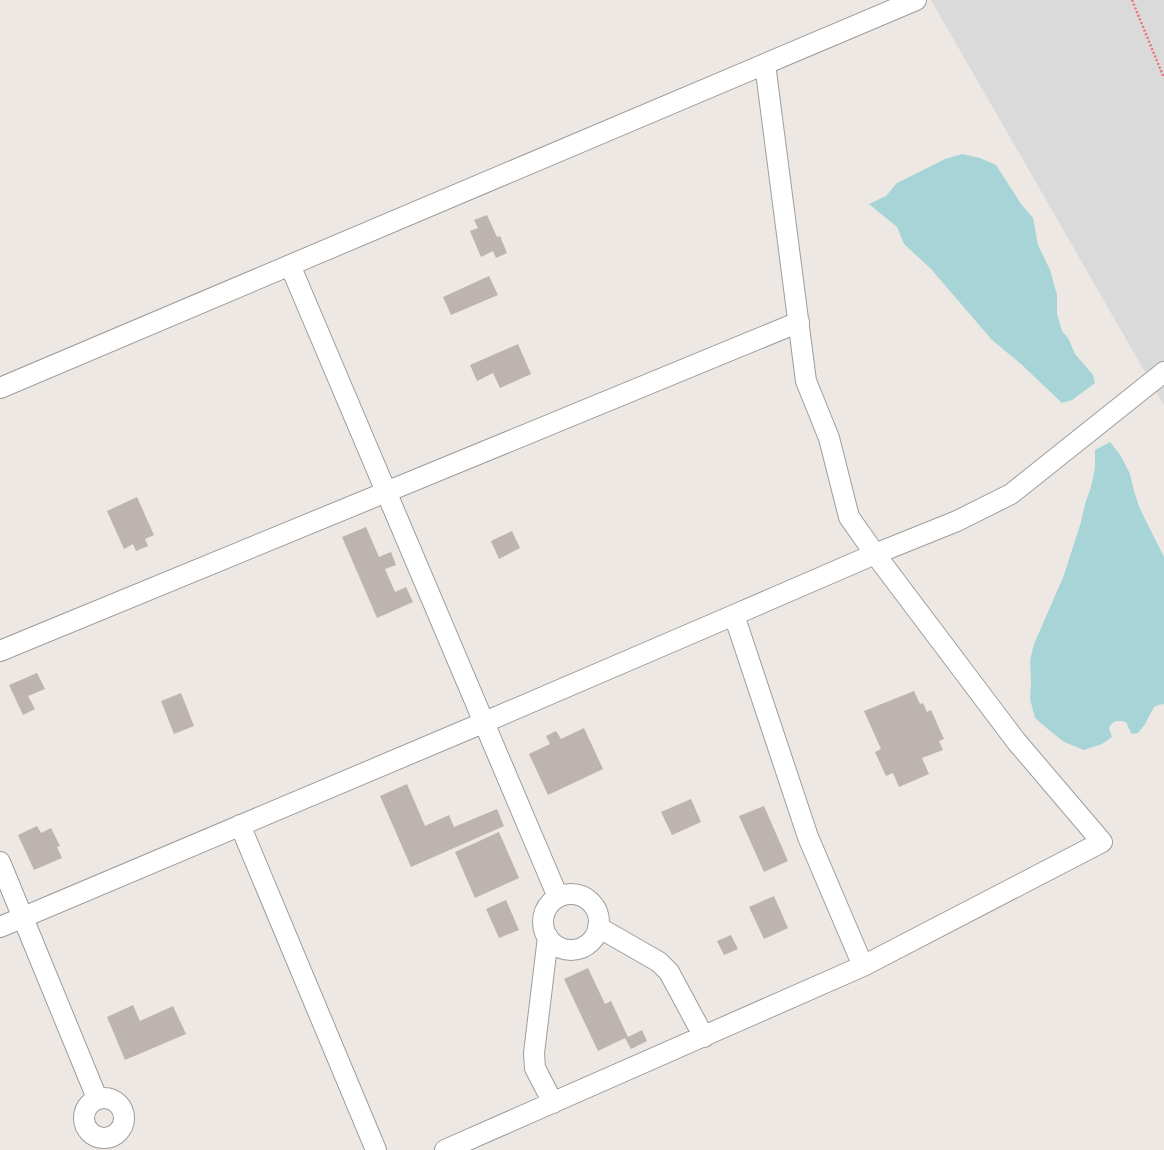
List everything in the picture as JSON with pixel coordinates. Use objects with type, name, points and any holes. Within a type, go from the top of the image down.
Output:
[{"type":"street","points":[[0,388],[916,0]]},
{"type":"street","points":[[445,1150],[863,966],[1102,842],[1016,741],[875,554],[849,517],[829,438],[806,381],[765,64]]},
{"type":"street","points":[[290,265],[558,897]]},
{"type":"street","points":[[0,651],[799,322]]},
{"type":"street","points":[[0,926],[734,616],[875,554],[957,521],[1011,494],[1164,372]]},
{"type":"street","points":[[734,616],[808,837],[863,966]]},
{"type":"street","points":[[240,825],[376,1150]]},
{"type":"street","points":[[0,862],[97,1098]]},
{"type":"street","points":[[567,894],[576,894],[585,897],[592,902],[597,910],[599,918],[595,936],[589,943],[572,949],[563,948],[555,944],[548,937],[544,929],[543,920],[551,902],[558,897],[567,894]]},
{"type":"street","points":[[598,927],[659,962],[669,972],[704,1037]]},
{"type":"street","points":[[548,937],[534,1053],[535,1068],[553,1103]]},
{"type":"path","points":[[1132,0],[1164,78]]},
{"type":"shaded area","points":[[931,0],[1164,0],[1164,405]]},
{"type":"water","points":[[962,154],[980,158],[996,165],[1021,204],[1033,218],[1038,245],[1050,270],[1057,295],[1057,314],[1062,331],[1068,338],[1075,354],[1093,375],[1095,383],[1072,400],[1062,403],[1021,364],[992,340],[931,269],[904,244],[897,227],[869,204],[886,196],[897,183],[945,159]]},
{"type":"water","points":[[1110,442],[1121,456],[1130,474],[1140,509],[1164,557],[1164,704],[1154,707],[1145,724],[1138,733],[1131,733],[1126,722],[1116,721],[1112,723],[1109,728],[1112,737],[1102,744],[1084,750],[1064,742],[1035,718],[1030,699],[1030,661],[1034,644],[1064,575],[1081,522],[1095,468],[1095,450]]},
{"type":"building","points":[[487,215],[497,237],[500,236],[507,253],[496,258],[493,251],[481,257],[470,231],[478,228],[474,220]]},
{"type":"building","points":[[489,276],[498,295],[451,315],[443,297]]},
{"type":"building","points":[[518,344],[531,374],[500,388],[493,373],[477,381],[470,365]]},
{"type":"building","points":[[137,497],[154,535],[145,539],[148,546],[136,551],[133,544],[124,549],[107,511]]},
{"type":"building","points":[[366,527],[379,557],[391,552],[396,565],[385,569],[395,592],[406,587],[413,602],[377,618],[342,537]]},
{"type":"building","points":[[512,531],[520,548],[499,559],[491,541]]},
{"type":"building","points":[[37,673],[45,689],[28,696],[35,709],[23,715],[9,685]]},
{"type":"building","points":[[914,691],[920,704],[923,703],[927,712],[931,710],[944,739],[939,741],[943,750],[922,758],[929,774],[899,787],[893,773],[886,776],[875,752],[881,749],[864,711]]},
{"type":"building","points":[[181,693],[194,726],[174,734],[161,701]]},
{"type":"building","points":[[584,728],[603,769],[548,795],[529,754],[550,744],[546,736],[556,731],[561,739]]},
{"type":"building","points":[[407,784],[425,826],[449,815],[454,827],[497,809],[504,826],[411,867],[380,796]]},
{"type":"building","points":[[691,799],[701,822],[672,835],[661,812]]},
{"type":"building","points":[[764,806],[788,861],[764,872],[739,816]]},
{"type":"building","points":[[37,826],[41,833],[51,828],[60,846],[57,847],[62,858],[34,870],[18,835]]},
{"type":"building","points":[[499,832],[519,878],[475,898],[455,852]]},
{"type":"building","points":[[774,896],[788,928],[764,939],[749,907]]},
{"type":"building","points":[[506,900],[519,930],[499,938],[486,909]]},
{"type":"building","points":[[731,935],[738,949],[724,955],[717,941]]},
{"type":"building","points":[[588,968],[605,1004],[611,1001],[628,1037],[642,1030],[647,1041],[631,1049],[625,1038],[598,1051],[564,979]]},
{"type":"building","points":[[133,1005],[140,1021],[173,1006],[186,1034],[125,1060],[107,1017]]}]
